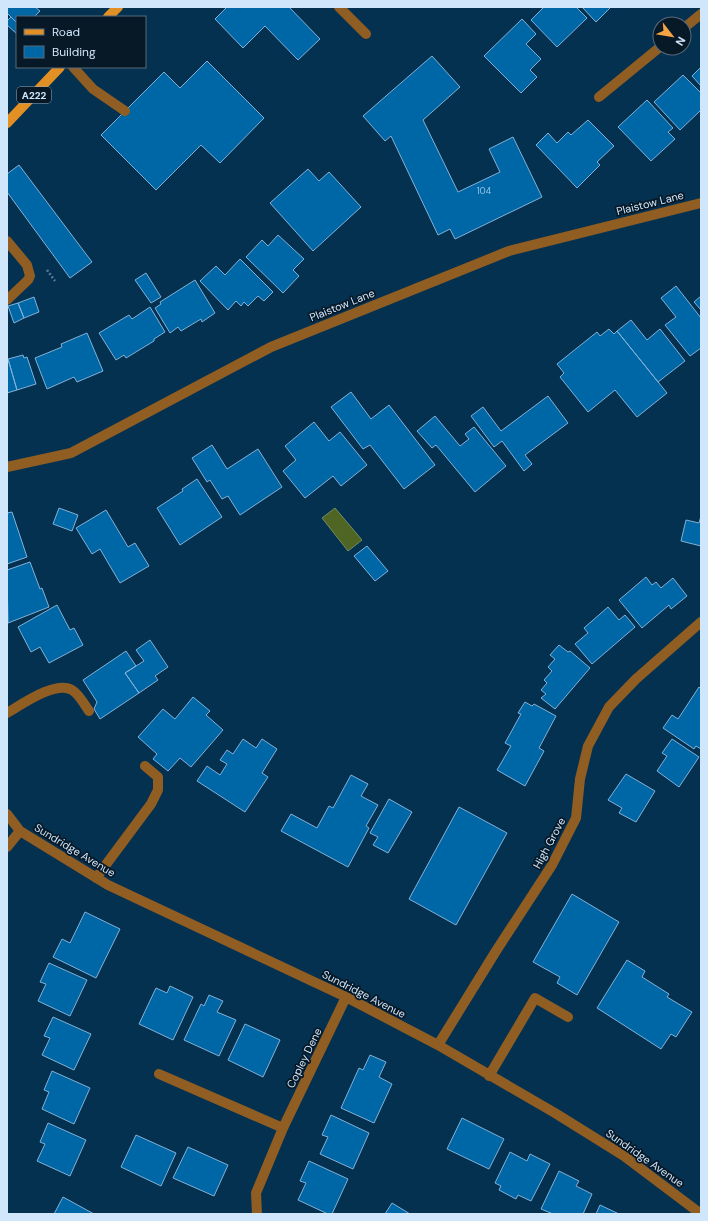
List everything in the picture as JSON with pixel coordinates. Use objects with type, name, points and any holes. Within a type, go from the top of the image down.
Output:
[{"type":"main road","points":[[109,16],[118,7]]},
{"type":"main road","name":"A222","points":[[7,123],[59,68]]},
{"type":"street","points":[[339,7],[366,34]]},
{"type":"street","points":[[692,21],[701,14]]},
{"type":"street","points":[[599,97],[652,54]]},
{"type":"street","points":[[73,68],[93,89],[125,111]]},
{"type":"street","name":"Plaistow Lane","points":[[7,466],[70,453],[271,346],[509,251],[701,203]]},
{"type":"street","points":[[7,241],[27,265],[30,276],[28,280],[7,300]]},
{"type":"street","name":"High Grove","points":[[438,1045],[556,858],[576,818],[580,779],[588,746],[609,707],[636,679],[701,622]]},
{"type":"street","points":[[7,713],[48,690],[62,687],[73,690],[89,711]]},
{"type":"street","points":[[96,878],[152,804],[158,790],[158,777],[145,766]]},
{"type":"street","name":"Sundridge Avenue","points":[[7,814],[20,830],[108,885],[346,997],[438,1045],[555,1113],[624,1156],[701,1214]]},
{"type":"street","points":[[7,847],[20,830]]},
{"type":"street","name":"Copley Dene","points":[[257,1214],[256,1193],[283,1128],[346,997]]},
{"type":"street","points":[[489,1076],[535,998],[568,1017]]},
{"type":"street","points":[[159,1074],[283,1128]]},
{"type":"shaded area","points":[[335,508],[362,540],[348,551],[322,518]]},
{"type":"building","points":[[7,7],[35,7],[40,11],[35,16],[16,16],[16,22],[7,13]]},
{"type":"building","points":[[227,7],[289,7],[320,39],[298,60],[265,26],[243,48],[215,19]]},
{"type":"building","points":[[544,7],[576,7],[587,18],[557,47],[531,20]]},
{"type":"building","points":[[582,7],[611,7],[596,22]]},
{"type":"building","points":[[11,17],[16,22],[16,33],[7,25],[7,21]]},
{"type":"building","points":[[522,19],[536,34],[526,44],[541,59],[530,70],[537,77],[521,93],[484,56]]},
{"type":"building","points":[[432,56],[460,87],[423,120],[458,192],[500,172],[489,149],[513,137],[542,197],[455,239],[450,229],[438,235],[391,136],[385,141],[363,116]]},
{"type":"building","points":[[207,61],[264,118],[220,163],[201,145],[156,190],[101,135],[164,72],[180,88]]},
{"type":"building","points":[[701,67],[701,86],[692,76]]},
{"type":"building","points":[[683,75],[701,93],[701,110],[680,130],[654,102]]},
{"type":"building","points":[[647,100],[673,128],[668,132],[675,139],[651,161],[618,127]]},
{"type":"building","points":[[588,120],[614,146],[597,162],[600,165],[577,188],[536,145],[548,133],[557,143],[568,132],[571,135]]},
{"type":"building","points":[[19,165],[92,262],[70,278],[7,192],[7,174]]},
{"type":"building","points":[[308,169],[319,181],[329,172],[361,207],[313,251],[270,203]]},
{"type":"building","points":[[278,235],[304,259],[293,270],[299,276],[283,293],[246,257],[262,240],[268,246]]},
{"type":"building","points":[[240,259],[273,292],[264,301],[258,296],[248,306],[244,302],[241,306],[236,301],[228,310],[200,281],[216,266],[225,275]]},
{"type":"building","points":[[146,273],[161,297],[151,303],[135,280]]},
{"type":"building","points":[[195,280],[215,313],[202,322],[201,319],[181,331],[178,327],[170,333],[155,308],[161,304],[160,302]]},
{"type":"building","points":[[676,286],[701,318],[701,348],[690,356],[665,325],[676,317],[661,298]]},
{"type":"building","points":[[701,296],[701,310],[694,302]]},
{"type":"building","points":[[34,297],[39,312],[24,318],[18,303]]},
{"type":"building","points":[[18,303],[24,318],[14,323],[8,306]]},
{"type":"building","points":[[150,307],[165,332],[154,339],[154,341],[126,358],[124,355],[116,360],[99,333],[129,315],[132,319]]},
{"type":"building","points":[[631,320],[647,340],[660,329],[685,361],[658,382],[617,331]]},
{"type":"building","points":[[609,329],[614,334],[617,331],[667,393],[637,417],[615,390],[588,412],[560,377],[564,373],[557,364],[597,332],[600,336]]},
{"type":"building","points":[[87,333],[103,371],[77,382],[74,377],[47,389],[35,358],[62,347],[61,344]]},
{"type":"building","points":[[23,355],[24,358],[27,357],[36,384],[17,390],[8,359]]},
{"type":"building","points":[[7,359],[17,390],[7,393]]},
{"type":"building","points":[[351,392],[371,419],[389,405],[435,465],[404,489],[370,445],[363,449],[331,407]]},
{"type":"building","points":[[548,396],[568,423],[525,455],[532,464],[524,471],[502,441],[494,447],[471,416],[483,407],[501,431]]},
{"type":"building","points":[[435,416],[460,446],[469,439],[465,434],[474,427],[506,466],[475,492],[436,445],[432,448],[417,431]]},
{"type":"building","points":[[314,422],[329,441],[340,432],[367,465],[341,486],[333,476],[305,498],[283,471],[296,460],[285,446]]},
{"type":"building","points":[[212,445],[227,469],[258,449],[282,487],[240,515],[228,496],[222,499],[210,480],[207,482],[192,458]]},
{"type":"building","points":[[197,479],[222,517],[180,545],[157,508],[183,491],[182,489]]},
{"type":"building","points":[[59,508],[78,515],[72,531],[53,524]]},
{"type":"building","points":[[106,510],[128,547],[135,543],[149,566],[120,583],[100,549],[92,554],[76,528]]},
{"type":"building","points":[[12,512],[27,557],[7,564],[7,513]]},
{"type":"building","points":[[701,516],[701,546],[681,541],[686,520],[699,523]]},
{"type":"building","points":[[367,546],[388,571],[375,581],[354,556]]},
{"type":"building","points":[[30,562],[40,589],[42,588],[49,607],[8,623],[7,570]]},
{"type":"building","points":[[646,577],[652,585],[656,582],[661,588],[673,578],[687,596],[671,609],[669,605],[642,628],[619,600]]},
{"type":"building","points":[[57,605],[70,630],[74,628],[83,645],[49,663],[40,647],[31,652],[18,627]]},
{"type":"building","points":[[608,607],[619,620],[625,615],[635,627],[592,664],[575,644],[588,633],[584,628]]},
{"type":"building","points":[[150,640],[168,667],[155,676],[158,680],[139,693],[125,673],[144,661],[136,650]]},
{"type":"building","points":[[559,645],[568,652],[570,651],[590,668],[555,709],[541,698],[546,694],[541,690],[547,683],[544,680],[552,671],[548,667],[555,659],[550,655]]},
{"type":"building","points":[[126,651],[136,666],[125,673],[139,693],[100,719],[94,709],[97,702],[83,680]]},
{"type":"building","points":[[699,687],[701,689],[701,749],[696,746],[694,749],[663,728],[672,715],[678,719]]},
{"type":"building","points":[[193,697],[210,711],[206,715],[223,730],[191,767],[180,758],[168,771],[153,759],[157,754],[138,737],[163,709],[175,719]]},
{"type":"building","points":[[525,702],[532,706],[534,704],[556,716],[539,748],[544,751],[525,786],[497,770],[511,746],[505,743],[521,714],[518,713]]},
{"type":"building","points":[[243,739],[256,748],[262,739],[277,749],[262,773],[268,777],[245,812],[197,781],[207,766],[220,775],[227,764],[220,760],[227,750],[233,754]]},
{"type":"building","points":[[672,739],[699,757],[679,787],[657,771],[667,756],[662,753]]},
{"type":"building","points":[[626,774],[655,791],[636,822],[619,813],[622,808],[608,800]]},
{"type":"building","points":[[351,775],[368,784],[361,796],[378,805],[366,826],[369,828],[348,867],[281,831],[291,814],[317,828],[329,806],[333,808]]},
{"type":"building","points":[[389,799],[412,812],[388,853],[373,845],[378,837],[370,833]]},
{"type":"building","points":[[459,807],[507,833],[456,925],[409,899]]},
{"type":"building","points":[[572,894],[619,922],[577,995],[557,983],[560,977],[533,962]]},
{"type":"building","points":[[85,912],[120,929],[96,978],[53,957],[62,939],[70,943]]},
{"type":"building","points":[[627,960],[645,971],[642,977],[669,994],[667,997],[692,1012],[676,1037],[671,1034],[661,1049],[597,1008]]},
{"type":"building","points":[[49,963],[87,980],[70,1016],[38,1001],[46,984],[40,982]]},
{"type":"building","points":[[170,986],[193,997],[173,1040],[139,1024],[156,988],[167,993]]},
{"type":"building","points":[[209,995],[223,1001],[217,1012],[236,1020],[219,1056],[184,1040],[201,1004],[204,1006]]},
{"type":"building","points":[[53,1017],[91,1034],[74,1070],[42,1055],[50,1038],[44,1036]]},
{"type":"building","points":[[245,1024],[280,1040],[263,1077],[228,1060]]},
{"type":"building","points":[[370,1055],[386,1062],[379,1077],[392,1084],[374,1123],[341,1108],[359,1068],[363,1070]]},
{"type":"building","points":[[52,1071],[90,1088],[74,1124],[42,1109],[49,1092],[44,1090]]},
{"type":"building","points":[[331,1115],[369,1133],[353,1169],[320,1154],[328,1137],[322,1135]]},
{"type":"building","points":[[462,1118],[504,1139],[489,1169],[447,1149]]},
{"type":"building","points":[[48,1123],[86,1140],[70,1176],[37,1161],[45,1144],[40,1142]]},
{"type":"building","points":[[136,1135],[176,1153],[161,1186],[121,1167]]},
{"type":"building","points":[[188,1147],[228,1165],[214,1196],[173,1178]]},
{"type":"building","points":[[510,1152],[527,1161],[530,1154],[550,1164],[531,1201],[518,1195],[516,1199],[499,1190],[501,1186],[495,1183]]},
{"type":"building","points":[[309,1161],[348,1179],[332,1214],[328,1214],[298,1200],[306,1183],[300,1181]]},
{"type":"building","points":[[559,1171],[579,1181],[576,1186],[592,1194],[583,1214],[553,1214],[541,1209]]},
{"type":"building","points":[[63,1197],[94,1214],[54,1214]]},
{"type":"building","points":[[392,1203],[410,1214],[385,1214]]},
{"type":"building","points":[[600,1205],[619,1214],[596,1214]]}]
